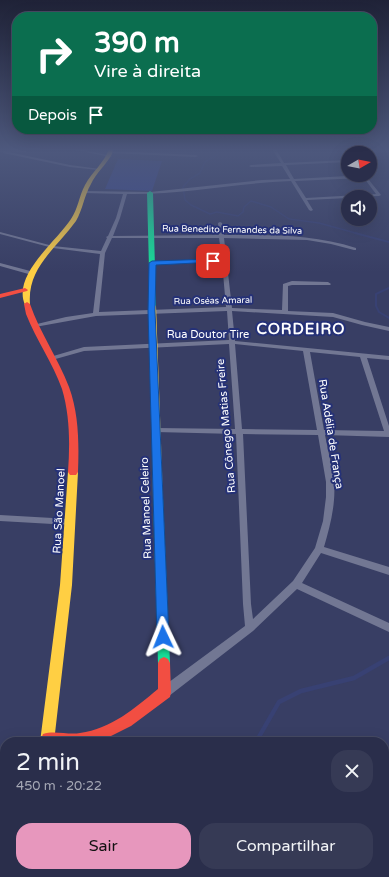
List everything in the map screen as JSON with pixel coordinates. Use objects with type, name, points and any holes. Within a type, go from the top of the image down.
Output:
[{"type":"main road","points":[[0,296],[25,290],[32,273],[75,218],[81,205],[84,192]]},
{"type":"main road","name":"Rua Manoel Celeiro","points":[[150,193],[152,238],[152,311],[164,692]]},
{"type":"main road","name":"Rua São Manoel","points":[[25,290],[28,306],[62,378],[72,412],[74,450],[64,619],[49,737]]},
{"type":"main road","points":[[95,737],[116,727],[146,707],[164,692]]},
{"type":"street","points":[[84,192],[150,193],[191,190]]},
{"type":"street","points":[[300,190],[311,210]]},
{"type":"street","points":[[305,198],[379,195],[375,190]]},
{"type":"street","points":[[96,314],[103,253],[108,237],[118,218],[126,193]]},
{"type":"street","name":"Rua Cônego Matias Freire","points":[[220,223],[239,430],[247,604],[250,628]]},
{"type":"street","points":[[0,233],[53,247],[103,253]]},
{"type":"street","name":"Rua Benedito Fernandes da Silva","points":[[108,237],[317,239],[334,242],[354,249]]},
{"type":"street","points":[[152,263],[224,260]]},
{"type":"street","points":[[0,264],[32,273]]},
{"type":"street","points":[[284,311],[285,285],[292,283],[328,284]]},
{"type":"street","name":"Rua Oséas Amaral","points":[[37,326],[96,314],[229,308],[333,315],[364,324],[389,329]]},
{"type":"street","name":"Rua Doutor Tire","points":[[52,358],[84,349],[153,344],[230,342],[389,358]]},
{"type":"street","name":"Rua Adélia de França","points":[[164,692],[250,628],[296,584],[319,549],[330,497],[330,482],[306,349]]},
{"type":"street","points":[[156,430],[239,430],[388,434],[363,356]]},
{"type":"street","points":[[0,518],[70,522]]},
{"type":"street","points":[[319,549],[389,570]]},
{"type":"street","points":[[296,584],[389,628]]},
{"type":"shaded area","points":[[127,190],[152,190],[152,191]]},
{"type":"waterway","points":[[183,190],[185,200],[191,205],[210,214],[217,212],[238,216],[243,212],[244,207],[251,201],[271,207],[289,219],[319,223],[359,234]]},
{"type":"waterway","points":[[355,233],[389,242]]},
{"type":"waterway","points":[[389,288],[376,294],[376,306],[379,312],[389,318]]},
{"type":"waterway","points":[[259,737],[279,702],[301,691],[354,678],[389,658]]},
{"type":"traffic: fast","points":[[150,193],[153,306]]},
{"type":"traffic: fast","points":[[158,498],[164,663]]},
{"type":"traffic: slow","points":[[27,304],[26,292],[28,281],[42,259],[74,219],[79,210],[85,190]]},
{"type":"traffic: slow","points":[[153,306],[158,498]]},
{"type":"traffic: slow","points":[[48,737],[66,585],[73,472]]},
{"type":"traffic: jam","points":[[0,296],[25,290]]},
{"type":"traffic: jam","points":[[27,304],[38,332],[66,389],[73,424],[73,472]]},
{"type":"traffic: jam","points":[[94,737],[126,722],[165,692],[164,663]]},
{"type":"district","name":"CORDEIRO","points":[[301,329]]},
{"type":"route","points":[[163,637],[152,311],[152,263],[213,261]]}]
